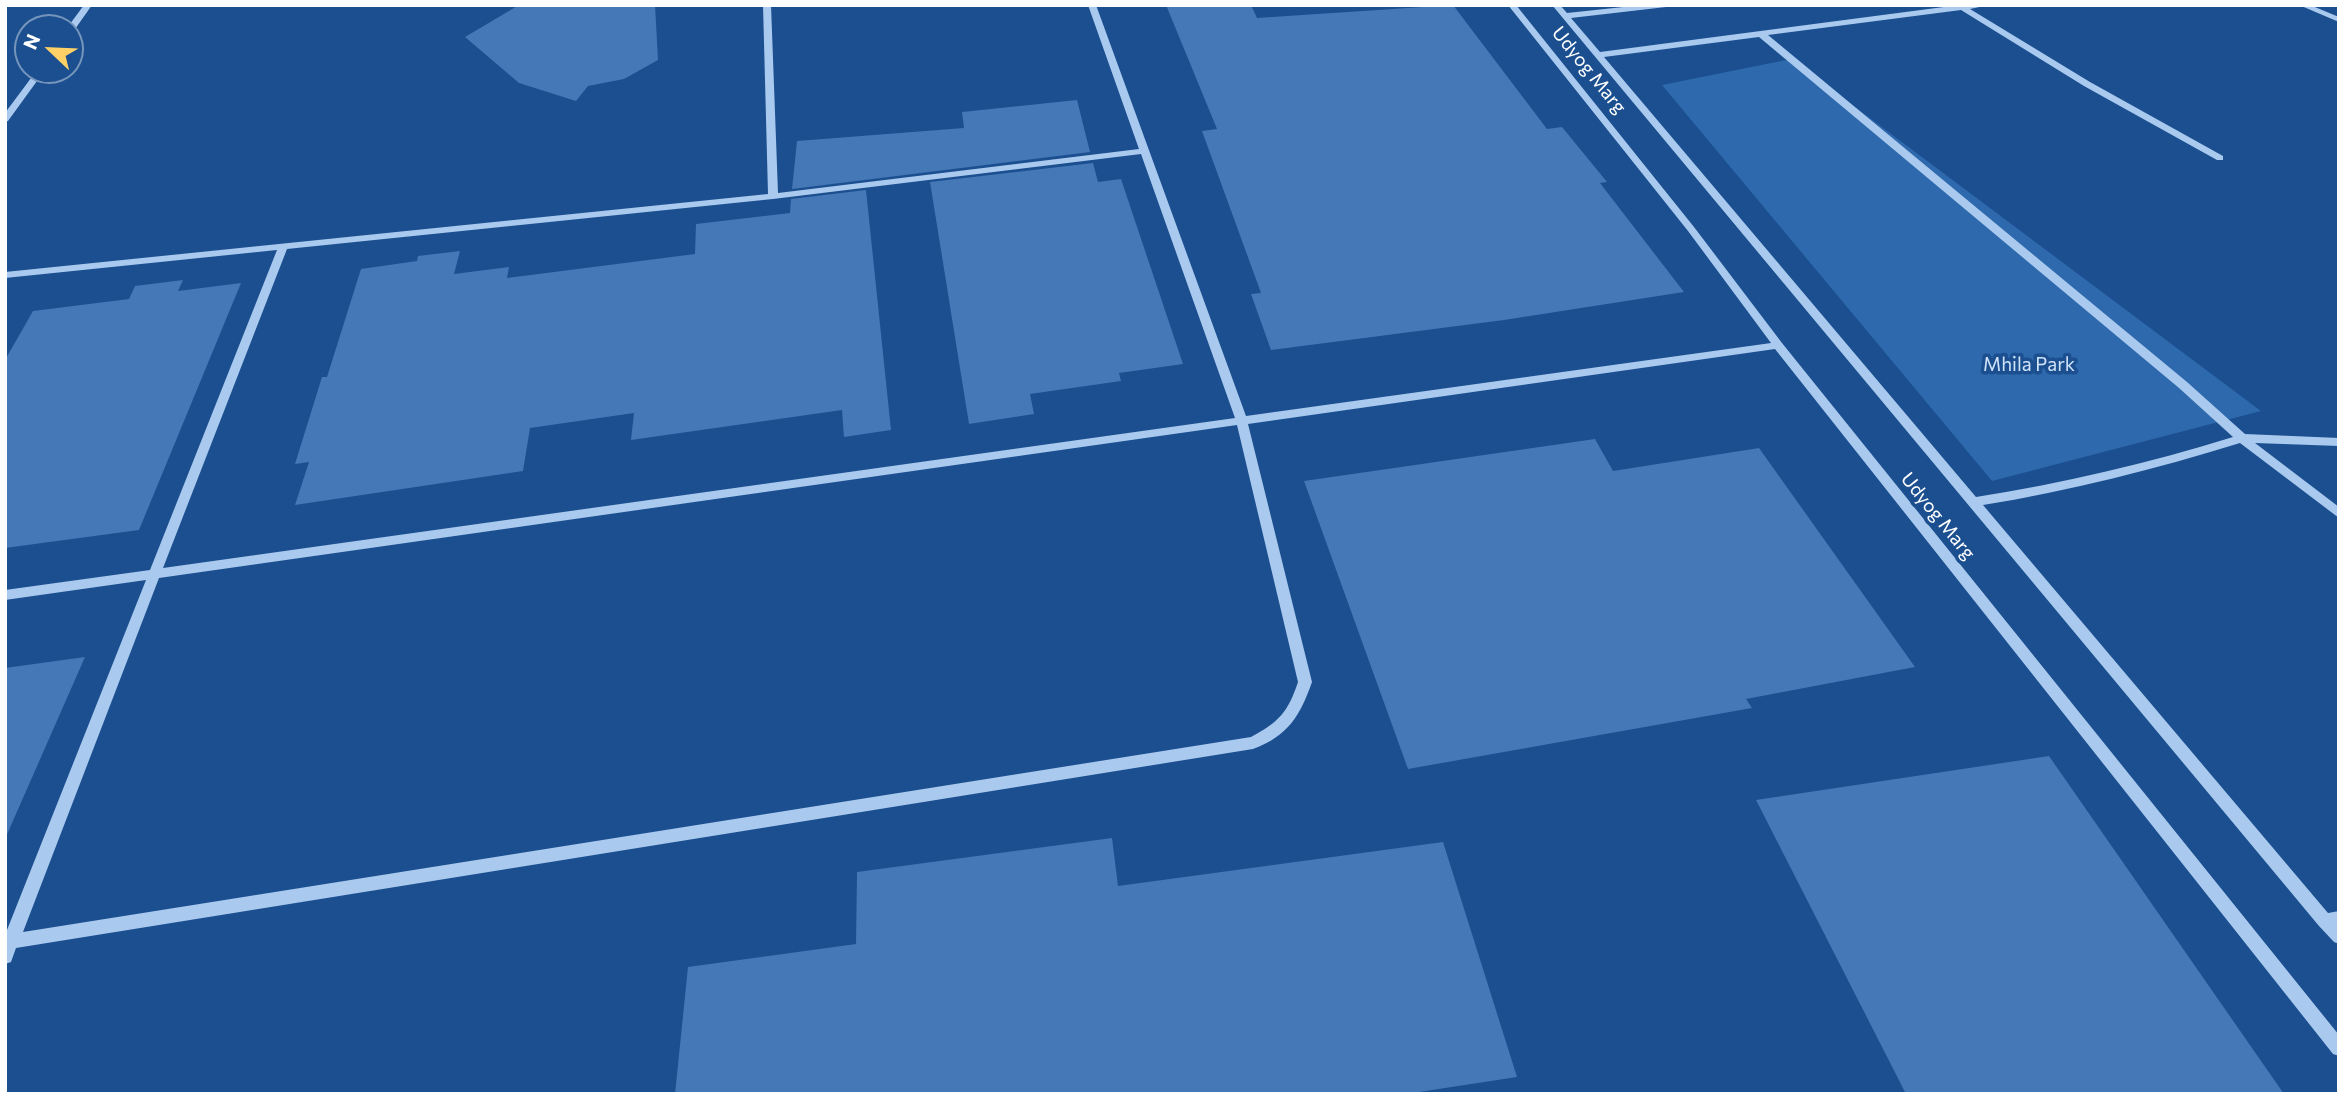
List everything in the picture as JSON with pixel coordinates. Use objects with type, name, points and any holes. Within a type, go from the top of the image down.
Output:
[{"type":"street","points":[[767,5],[773,196]]},
{"type":"street","points":[[8,941],[1253,743],[1284,727],[1298,705],[1305,682],[1242,421],[1092,5]]},
{"type":"street","name":"Udyog Marg","points":[[1512,5],[1691,229],[1777,345],[2339,1048]]},
{"type":"street","name":"Udyog Marg","points":[[1556,5],[1972,502],[2332,919],[2339,937]]},
{"type":"street","points":[[1565,16],[1666,5]]},
{"type":"street","points":[[1598,55],[1985,5]]},
{"type":"street","points":[[2304,5],[2339,20]]},
{"type":"street","points":[[1960,7],[2087,84],[2220,158]]},
{"type":"street","points":[[1761,34],[2174,377],[2242,438],[2339,514]]},
{"type":"street","points":[[5,119],[31,84]]},
{"type":"street","points":[[5,275],[773,196],[1144,151]]},
{"type":"street","points":[[5,957],[8,941],[283,246]]},
{"type":"street","points":[[5,594],[1777,345]]},
{"type":"street","points":[[1972,502],[2029,493],[2162,463],[2242,438],[2339,442]]},
{"type":"street","points":[[2332,919],[2339,930]]},
{"type":"green space","name":"Mhila Park","points":[[1791,59],[2261,411],[1992,481],[1662,85]]},
{"type":"building","points":[[519,5],[655,5],[658,60],[624,79],[588,86],[576,101],[519,83],[465,37]]},
{"type":"building","points":[[1166,5],[1251,5],[1257,18],[1453,5],[1547,129],[1562,127],[1607,182],[1600,183],[1684,292],[1504,320],[1271,350],[1251,294],[1261,293],[1202,131],[1217,129]]},
{"type":"building","points":[[1077,100],[1090,152],[792,189],[797,141],[964,128],[962,112]]},
{"type":"building","points":[[1093,163],[1098,182],[1121,179],[1183,364],[1119,373],[1121,381],[1030,394],[1034,414],[969,424],[930,182]]},
{"type":"building","points":[[866,190],[891,430],[844,437],[842,410],[631,440],[634,413],[530,428],[523,471],[295,505],[309,462],[295,464],[322,377],[327,377],[361,269],[417,261],[418,256],[460,251],[454,274],[509,267],[507,278],[695,254],[696,224],[790,213],[791,199]]},
{"type":"building","points":[[183,280],[178,291],[241,283],[139,530],[5,548],[5,360],[33,311],[129,299],[135,286]]},
{"type":"building","points":[[1595,439],[1613,471],[1759,448],[1915,667],[1746,699],[1752,708],[1408,769],[1304,481]]},
{"type":"building","points":[[85,657],[5,839],[5,668]]},
{"type":"building","points":[[2049,756],[2284,1094],[1906,1094],[1756,800]]},
{"type":"building","points":[[1112,838],[1118,886],[1443,842],[1517,1077],[1406,1094],[675,1094],[688,967],[856,944],[857,872]]}]
